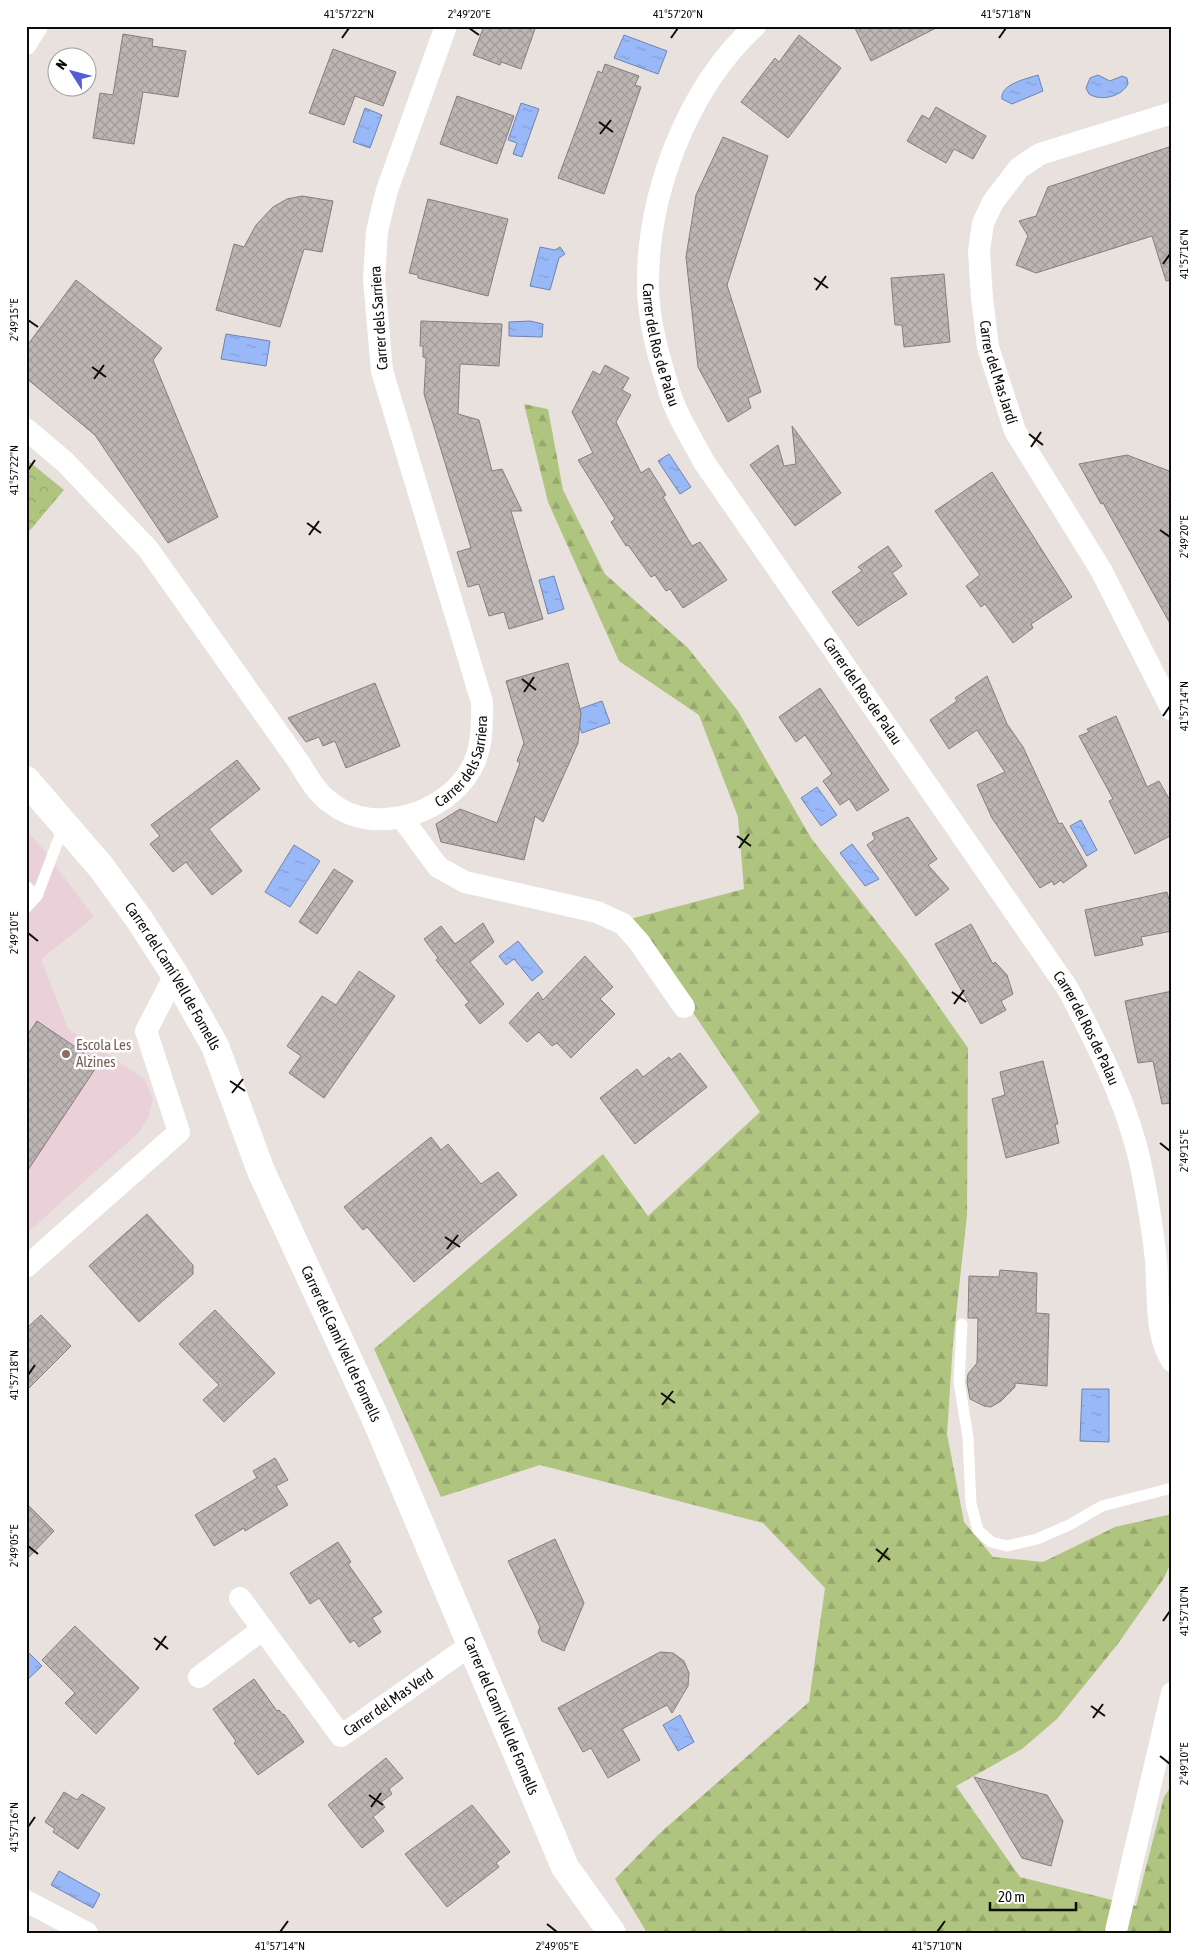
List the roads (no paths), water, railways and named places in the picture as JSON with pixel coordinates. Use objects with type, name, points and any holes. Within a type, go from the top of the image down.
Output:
[{"type":"street","points":[[26,44],[37,26]]},
{"type":"street","name":"Carrer dels Sarriera","points":[[26,429],[65,462],[148,549],[316,789],[332,804],[352,814],[374,820],[402,818],[427,808],[455,791],[472,769],[481,740],[482,702],[382,371],[374,279],[377,231],[387,190],[446,26]]},
{"type":"street","name":"Carrer del Ros de Palau","points":[[755,26],[710,80],[682,127],[665,174],[652,236],[648,287],[654,335],[669,392],[704,462],[1068,988],[1096,1042],[1118,1093],[1141,1169],[1156,1260],[1160,1334],[1172,1361]]},
{"type":"street","name":"Carrer del Mas Jardí","points":[[1172,113],[1040,154],[1019,168],[989,209],[983,223],[979,252],[988,347],[1015,431],[1101,570],[1172,710]]},
{"type":"street","name":"Carrer del Camí Vell de Fornells","points":[[26,780],[101,867],[175,975],[215,1046],[261,1171],[374,1415],[565,1867],[612,1933]]},
{"type":"street","points":[[402,818],[438,867],[465,882],[596,912],[623,924],[639,942],[684,1007]]},
{"type":"street","points":[[26,1267],[179,1132],[146,1031],[175,975]]},
{"type":"street","name":"Carrer del Mas Verd","points":[[240,1598],[340,1736],[471,1645]]},
{"type":"street","points":[[199,1677],[263,1629]]},
{"type":"street","points":[[1116,1931],[1165,1753],[1172,1693]]},
{"type":"street","points":[[26,1901],[87,1933]]},
{"type":"lane","points":[[26,908],[37,896],[64,824]]},
{"type":"lane","points":[[26,886],[37,896]]},
{"type":"lane","points":[[962,1324],[958,1382],[968,1437],[971,1504],[978,1530],[991,1542],[1007,1546],[1037,1539],[1069,1525],[1102,1506],[1172,1488]]},
{"type":"water","points":[[624,35],[667,51],[658,74],[614,58]]},
{"type":"water","points":[[1038,75],[1043,91],[1012,104],[1002,99],[1002,94],[1009,86]]},
{"type":"water","points":[[1098,75],[1110,81],[1122,76],[1127,78],[1128,84],[1116,95],[1100,98],[1089,94],[1086,88],[1090,78]]},
{"type":"water","points":[[521,103],[539,109],[522,157],[513,154],[517,143],[508,140]]},
{"type":"water","points":[[365,108],[382,115],[370,148],[353,142]]},
{"type":"water","points":[[540,247],[555,250],[560,247],[565,254],[559,258],[550,290],[530,286]]},
{"type":"water","points":[[530,321],[543,324],[542,337],[509,336],[509,322]]},
{"type":"water","points":[[226,334],[270,341],[266,366],[221,359]]},
{"type":"water","points":[[669,454],[691,487],[680,494],[658,461]]},
{"type":"water","points":[[554,576],[564,609],[548,614],[539,580]]},
{"type":"water","points":[[602,701],[610,723],[582,733],[574,711]]},
{"type":"water","points":[[817,787],[837,815],[821,826],[801,798]]},
{"type":"water","points":[[1081,820],[1097,850],[1087,856],[1070,826]]},
{"type":"water","points":[[852,844],[879,879],[865,886],[840,853]]},
{"type":"water","points":[[294,845],[320,861],[290,907],[265,892]]},
{"type":"water","points":[[518,941],[543,972],[532,981],[514,959],[506,965],[499,956]]},
{"type":"water","points":[[1082,1389],[1109,1389],[1109,1442],[1080,1441]]},
{"type":"water","points":[[29,1653],[42,1666],[26,1681],[26,1656]]},
{"type":"water","points":[[680,1715],[694,1742],[678,1751],[663,1725]]},
{"type":"water","points":[[59,1871],[100,1894],[93,1908],[51,1885]]},
{"type":"place","name":"Escola Les Alzines","points":[[66,1054]]}]
